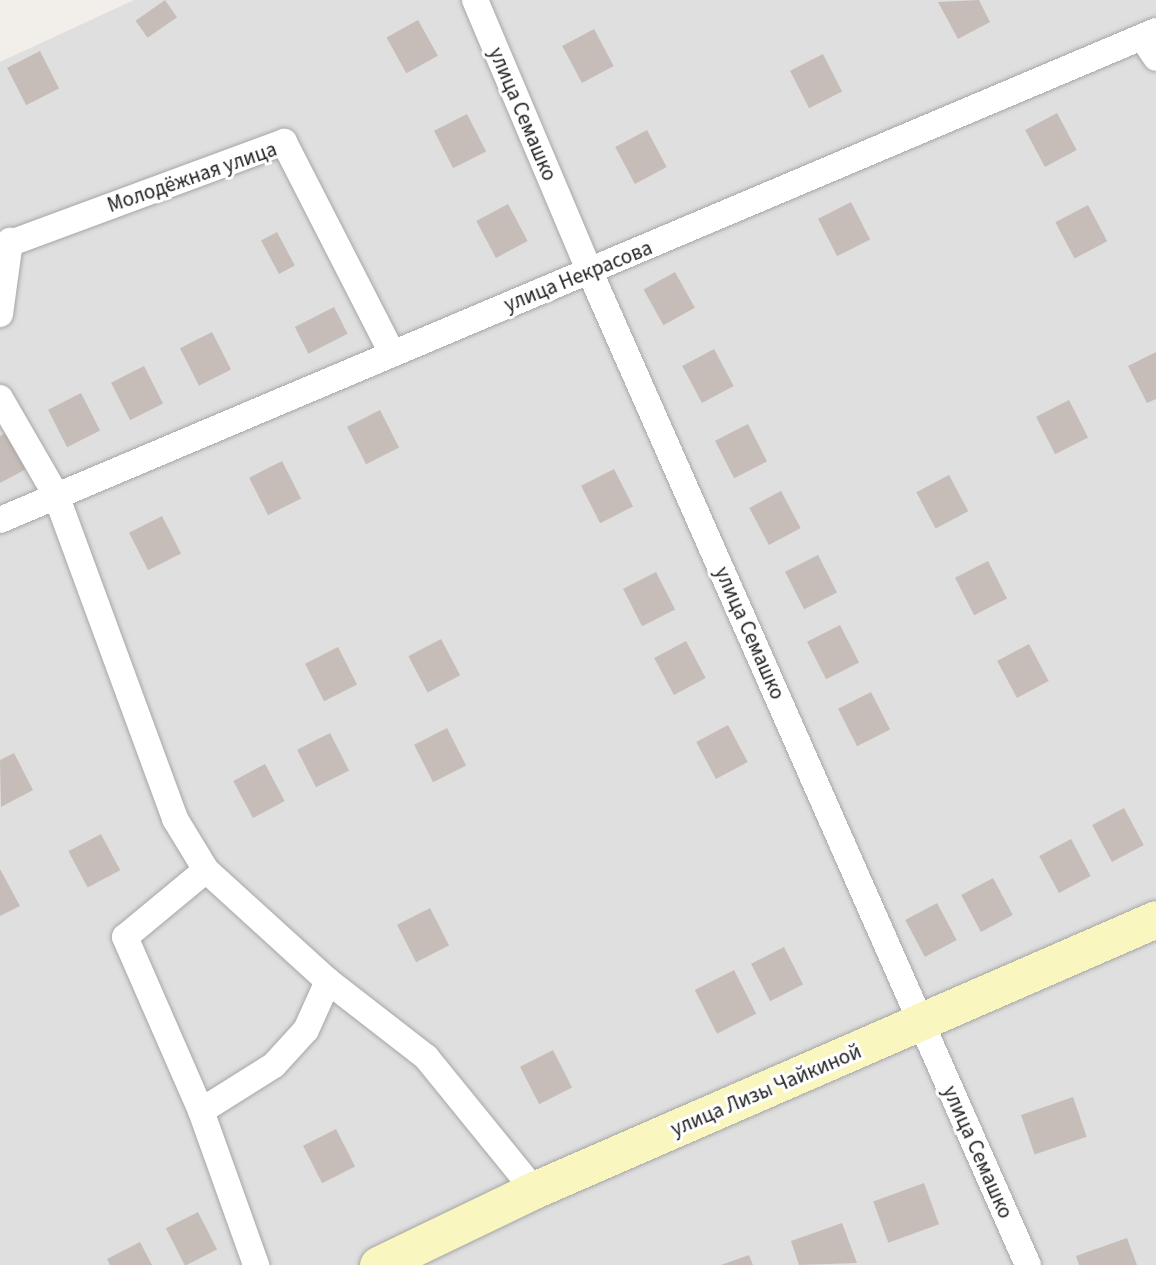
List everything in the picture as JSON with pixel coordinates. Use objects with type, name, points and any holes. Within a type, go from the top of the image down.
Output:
[{"type":"street","name":"улица Семашко","points":[[475,0],[590,272],[1028,1265]]},
{"type":"street","name":"улица Некрасова","points":[[0,520],[391,351],[1151,42]]},
{"type":"street","name":"Молодёжная улица","points":[[5,244],[284,142],[391,351]]},
{"type":"street","points":[[0,314],[5,244]]},
{"type":"street","points":[[0,398],[55,495],[175,819],[206,870],[328,981],[426,1057],[534,1190]]},
{"type":"street","points":[[206,870],[125,937],[201,1111],[256,1265]]},
{"type":"street","name":"улица Лизы Чайкиной","points":[[378,1265],[534,1190],[1156,919]]},
{"type":"street","points":[[201,1111],[274,1065],[306,1030],[328,981]]},
{"type":"shaded area","points":[[134,0],[1156,0],[1156,1265],[0,1265],[0,62]]},
{"type":"building","points":[[165,0],[177,17],[148,38],[136,21]]},
{"type":"building","points":[[979,0],[990,22],[958,39],[938,2]]},
{"type":"building","points":[[418,20],[438,56],[406,73],[387,37]]},
{"type":"building","points":[[594,29],[614,66],[582,83],[562,46]]},
{"type":"building","points":[[40,51],[59,88],[26,105],[7,68]]},
{"type":"building","points":[[823,54],[842,91],[809,108],[790,71]]},
{"type":"building","points":[[1057,113],[1077,150],[1045,167],[1025,130]]},
{"type":"building","points":[[467,114],[486,151],[453,168],[434,131]]},
{"type":"building","points":[[647,130],[667,167],[635,184],[615,147]]},
{"type":"building","points":[[851,202],[870,239],[837,256],[818,219]]},
{"type":"building","points":[[508,204],[528,241],[496,258],[476,221]]},
{"type":"building","points":[[1088,205],[1107,241],[1075,259],[1055,222]]},
{"type":"building","points":[[277,232],[295,266],[279,274],[261,240]]},
{"type":"building","points":[[675,272],[695,308],[663,325],[644,289]]},
{"type":"building","points":[[334,307],[348,334],[308,354],[295,327]]},
{"type":"building","points":[[212,332],[231,369],[199,386],[180,348]]},
{"type":"building","points":[[714,349],[734,386],[702,403],[682,366]]},
{"type":"building","points":[[1156,352],[1156,399],[1147,403],[1128,366]]},
{"type":"building","points":[[144,366],[163,403],[130,420],[111,383]]},
{"type":"building","points":[[81,393],[100,430],[67,447],[48,410]]},
{"type":"building","points":[[1069,400],[1088,437],[1055,454],[1036,417]]},
{"type":"building","points":[[380,410],[399,447],[366,464],[347,427]]},
{"type":"building","points":[[748,424],[767,461],[734,478],[715,441]]},
{"type":"building","points":[[13,429],[32,466],[0,483],[0,436]]},
{"type":"building","points":[[282,461],[301,498],[268,515],[249,478]]},
{"type":"building","points":[[614,469],[633,506],[600,523],[581,486]]},
{"type":"building","points":[[949,475],[968,511],[936,529],[916,492]]},
{"type":"building","points":[[781,491],[801,528],[769,545],[749,508]]},
{"type":"building","points":[[162,516],[181,553],[148,570],[129,533]]},
{"type":"building","points":[[818,555],[837,592],[804,609],[785,572]]},
{"type":"building","points":[[988,561],[1007,598],[974,615],[955,578]]},
{"type":"building","points":[[656,572],[675,609],[642,626],[623,589]]},
{"type":"building","points":[[840,625],[859,662],[826,679],[807,642]]},
{"type":"building","points":[[441,639],[460,675],[428,693],[408,656]]},
{"type":"building","points":[[686,641],[706,678],[674,695],[654,658]]},
{"type":"building","points":[[1029,644],[1049,681],[1017,698],[997,661]]},
{"type":"building","points":[[338,647],[357,684],[324,701],[305,664]]},
{"type":"building","points":[[871,692],[890,729],[857,746],[838,709]]},
{"type":"building","points":[[728,725],[748,762],[716,779],[696,742]]},
{"type":"building","points":[[447,728],[466,765],[433,782],[414,745]]},
{"type":"building","points":[[330,733],[349,770],[316,787],[297,750]]},
{"type":"building","points":[[14,753],[33,790],[1,807],[0,760]]},
{"type":"building","points":[[265,764],[285,801],[253,818],[233,781]]},
{"type":"building","points":[[1124,808],[1144,845],[1112,862],[1092,825]]},
{"type":"building","points":[[101,834],[120,870],[88,888],[68,851]]},
{"type":"building","points":[[1071,839],[1091,876],[1059,893],[1039,856]]},
{"type":"building","points":[[0,869],[20,906],[0,916]]},
{"type":"building","points":[[993,878],[1013,915],[981,932],[961,895]]},
{"type":"building","points":[[937,903],[957,940],[925,957],[905,920]]},
{"type":"building","points":[[430,908],[449,945],[416,962],[397,925]]},
{"type":"building","points":[[784,947],[803,984],[770,1001],[751,964]]},
{"type":"building","points":[[734,970],[756,1014],[717,1034],[695,990]]},
{"type":"building","points":[[553,1050],[572,1087],[539,1104],[520,1067]]},
{"type":"building","points":[[1073,1097],[1087,1137],[1035,1155],[1021,1115]]},
{"type":"building","points":[[336,1129],[355,1166],[322,1183],[303,1146]]},
{"type":"building","points":[[924,1183],[939,1224],[888,1243],[873,1201]]},
{"type":"building","points":[[198,1212],[217,1249],[185,1265],[166,1228]]},
{"type":"building","points":[[842,1223],[857,1263],[799,1265],[791,1241]]},
{"type":"building","points":[[1127,1238],[1137,1265],[1079,1265],[1076,1256]]},
{"type":"building","points":[[140,1242],[152,1265],[110,1265],[107,1259]]},
{"type":"building","points":[[749,1255],[753,1265],[721,1265]]}]
